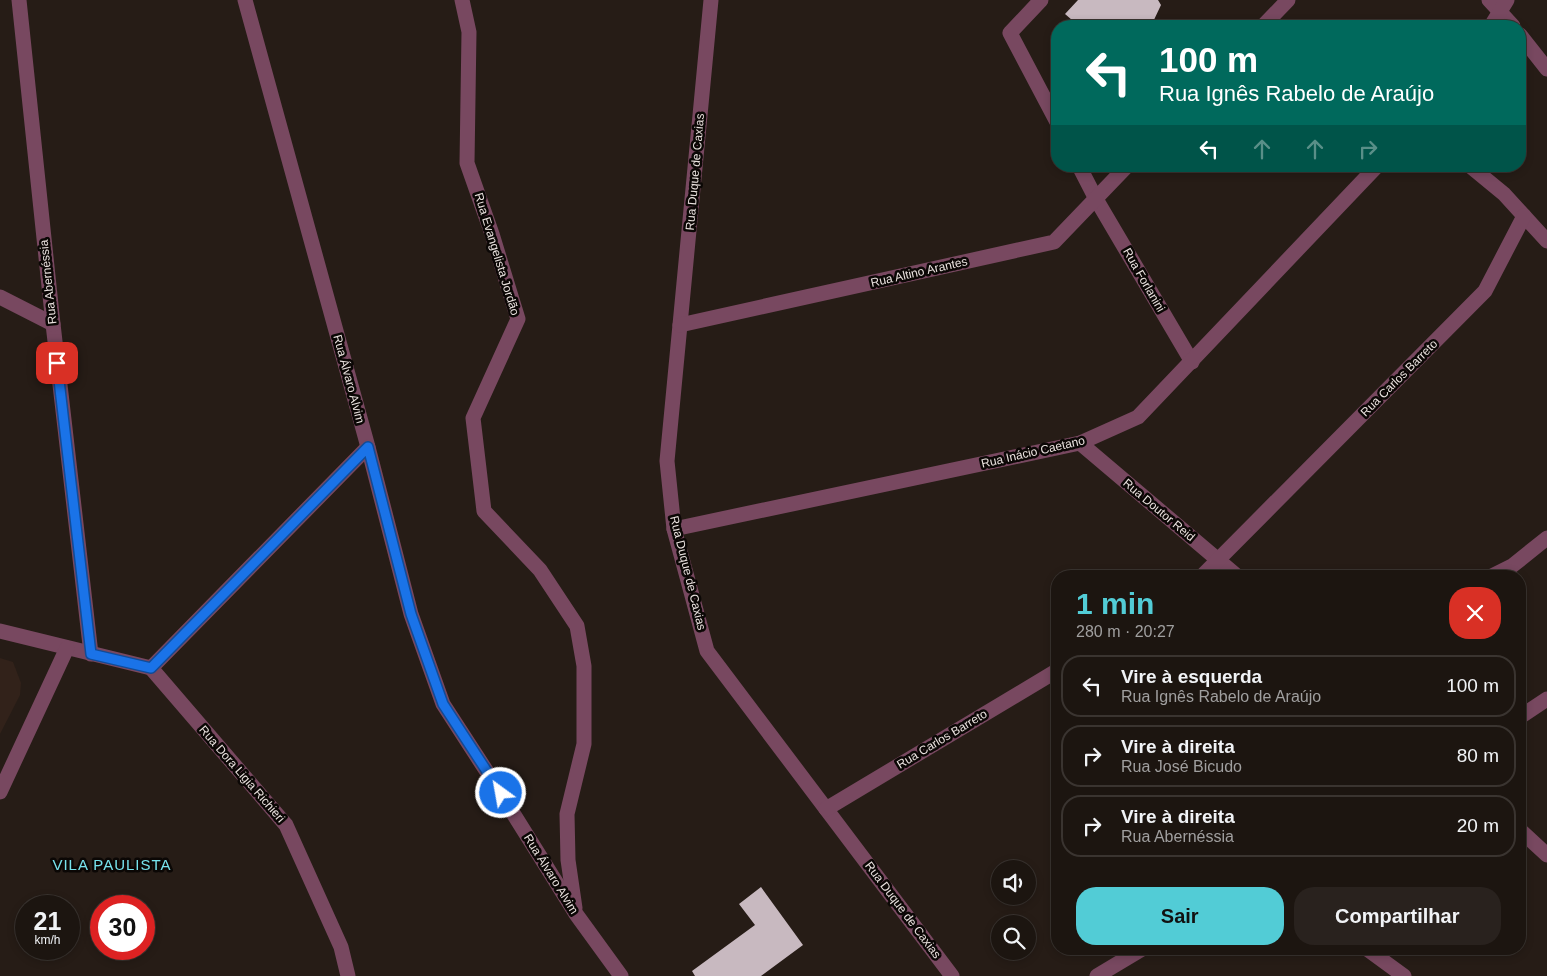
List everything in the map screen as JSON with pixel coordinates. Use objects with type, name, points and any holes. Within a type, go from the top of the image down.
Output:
[{"type":"street","name":"Rua Abernéssia","points":[[18,0],[91,654]]},
{"type":"street","name":"Rua Álvaro Alvim","points":[[245,0],[368,447],[411,614],[443,704],[576,914],[621,976]]},
{"type":"street","name":"Rua Evangelista Jordão","points":[[462,0],[469,32],[467,163],[492,234],[518,319],[473,418],[484,511],[540,570],[577,626],[584,666],[584,744],[567,814],[568,860],[576,914]]},
{"type":"street","name":"Rua Duque de Caxias","points":[[711,0],[667,461],[674,529],[707,652],[952,976]]},
{"type":"street","points":[[1041,0],[1010,33],[1051,111]]},
{"type":"street","points":[[1269,20],[1288,0]]},
{"type":"street","points":[[1489,0],[1504,6],[1510,20]]},
{"type":"street","points":[[1495,20],[1504,6]]},
{"type":"street","points":[[1526,43],[1547,69]]},
{"type":"street","name":"Rua Forlanini","points":[[1083,172],[1096,198],[1192,362]]},
{"type":"street","name":"Rua Altino Arantes","points":[[680,325],[1054,242],[1122,172]]},
{"type":"street","name":"Rua Inácio Caetano","points":[[674,529],[1080,443],[1138,417],[1371,172]]},
{"type":"street","points":[[1477,172],[1504,194],[1547,241]]},
{"type":"street","name":"Rua Carlos Barreto","points":[[1209,570],[1485,290],[1524,216]]},
{"type":"street","points":[[0,297],[53,324]]},
{"type":"street","name":"Rua Doutor Reid","points":[[1080,443],[1230,570]]},
{"type":"street","points":[[0,631],[151,668],[368,447]]},
{"type":"street","points":[[1504,570],[1512,566],[1547,538]]},
{"type":"street","points":[[0,792],[67,648]]},
{"type":"street","name":"Rua Dora Ligia Richieri","points":[[151,668],[286,825],[341,947],[348,976]]},
{"type":"street","name":"Rua Carlos Barreto","points":[[826,809],[1051,674]]},
{"type":"street","points":[[1526,713],[1547,699]]},
{"type":"street","points":[[1526,836],[1547,855]]},
{"type":"street","points":[[1097,976],[1132,955]]},
{"type":"street","points":[[1375,955],[1404,976]]},
{"type":"shaded area","points":[[0,658],[13,662],[21,683],[20,695],[0,734]]},
{"type":"building","points":[[1078,0],[1158,0],[1161,5],[1154,20],[1072,20],[1065,14]]},
{"type":"building","points":[[761,887],[803,945],[761,976],[695,976],[692,971],[755,925],[739,904]]},
{"type":"district","name":"VILA PAULISTA","points":[[112,864]]},
{"type":"route","points":[[57,363],[91,654],[151,668],[368,447],[411,614],[443,704],[501,793]]}]
